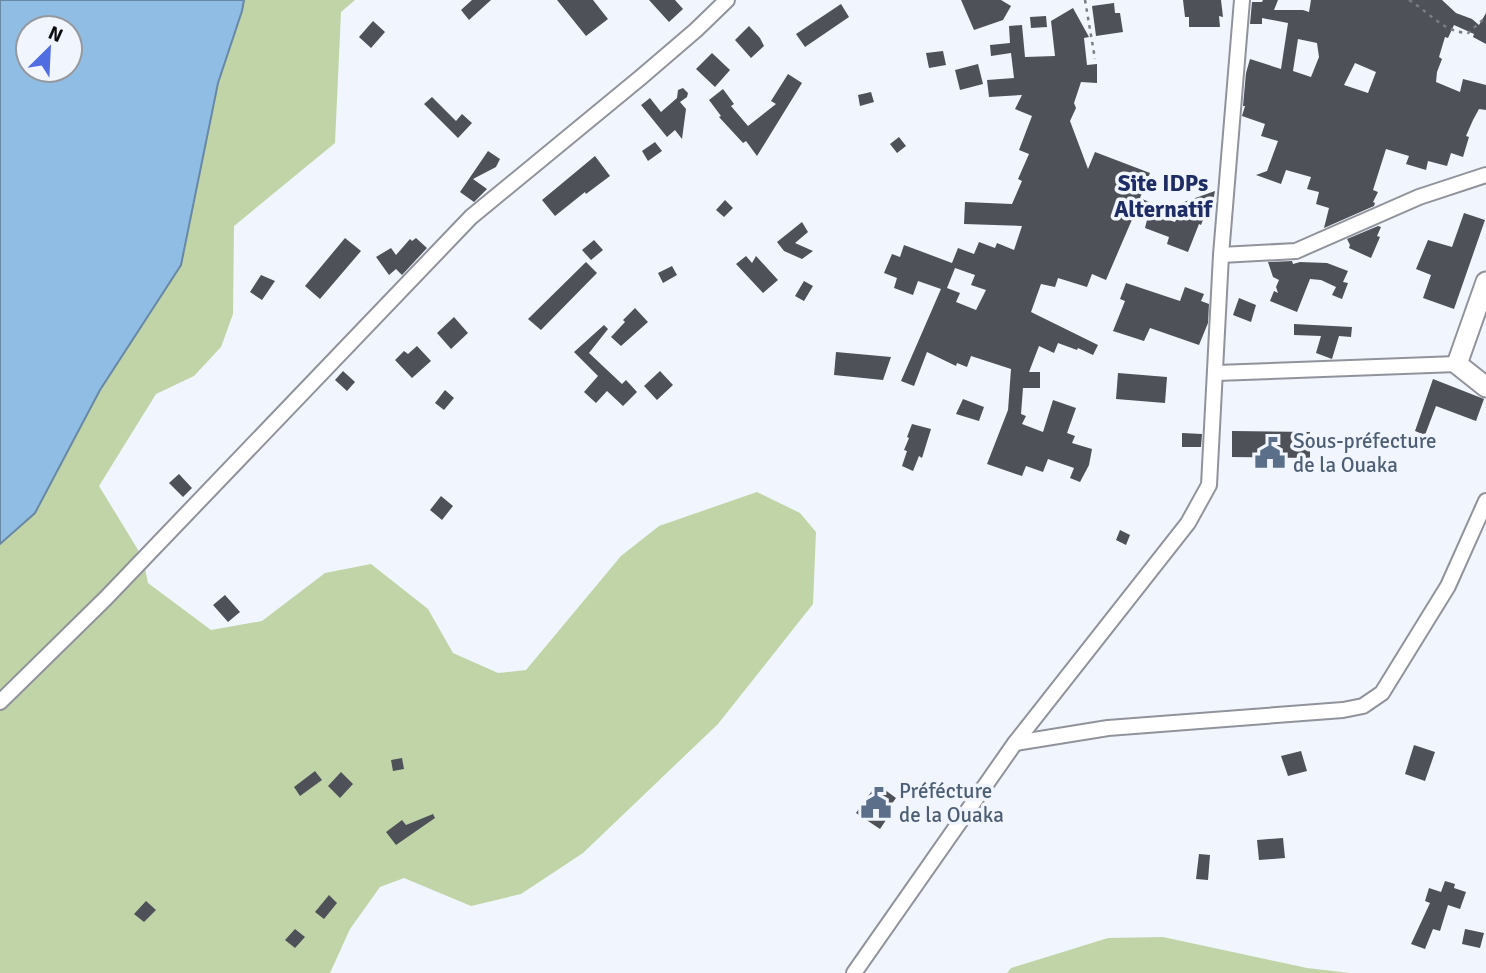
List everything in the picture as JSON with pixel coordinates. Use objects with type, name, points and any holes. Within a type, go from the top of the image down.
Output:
[{"type":"street","points":[[0,702],[145,558],[471,217],[640,78],[727,0]]},
{"type":"street","points":[[854,973],[1015,743],[1188,523],[1209,485],[1221,255],[1242,0]]},
{"type":"street","points":[[1221,255],[1296,251],[1419,197],[1486,175]]},
{"type":"street","points":[[1457,364],[1486,282]]},
{"type":"street","points":[[1216,373],[1457,364],[1486,387]]},
{"type":"street","points":[[1015,743],[1108,728],[1342,710],[1363,706],[1382,693],[1448,586],[1486,501]]},
{"type":"path","points":[[1085,0],[1095,59]]},
{"type":"path","points":[[1409,0],[1432,19],[1458,33],[1468,33],[1486,17]]},
{"type":"green space","points":[[244,0],[355,0],[341,12],[335,143],[234,226],[233,314],[221,347],[194,376],[156,394],[99,486],[143,558],[148,583],[211,630],[262,621],[325,573],[371,564],[428,609],[453,653],[498,673],[526,670],[621,556],[659,526],[757,492],[800,513],[816,532],[813,604],[718,724],[583,853],[521,894],[471,906],[404,878],[380,887],[350,929],[330,973],[0,973],[0,544],[35,513],[100,390],[218,83]]},
{"type":"green space","points":[[1163,937],[1307,968],[1350,973],[1007,973],[1011,968],[1108,938]]},
{"type":"water","points":[[0,0],[244,0],[218,83],[181,265],[100,390],[35,513],[0,544]]},
{"type":"building","points":[[472,0],[491,0],[469,20],[461,10]]},
{"type":"building","points":[[557,0],[593,0],[608,19],[586,36]]},
{"type":"building","points":[[649,0],[675,0],[683,9],[669,22]]},
{"type":"building","points":[[961,0],[1001,0],[1011,6],[1003,20],[974,30]]},
{"type":"building","points":[[1183,0],[1221,0],[1223,17],[1219,16],[1220,27],[1189,27],[1189,17],[1185,17]]},
{"type":"building","points":[[1278,0],[1274,10],[1309,12],[1311,0],[1442,0],[1456,13],[1479,25],[1486,13],[1486,44],[1473,37],[1474,34],[1454,25],[1448,38],[1445,37],[1439,57],[1442,59],[1436,82],[1460,92],[1463,79],[1486,85],[1486,110],[1479,109],[1473,120],[1466,136],[1469,137],[1463,157],[1451,153],[1447,166],[1428,161],[1426,170],[1406,164],[1409,156],[1386,149],[1373,190],[1378,192],[1374,206],[1324,228],[1329,208],[1316,204],[1319,192],[1307,189],[1311,177],[1286,170],[1281,184],[1256,175],[1267,171],[1278,141],[1261,136],[1265,124],[1242,116],[1246,73],[1250,59],[1281,69],[1288,23],[1262,18],[1262,24],[1250,24],[1252,2]],"holes":[[[1298,39],[1317,43],[1319,57],[1311,77],[1293,71]],[[1355,63],[1376,72],[1368,93],[1344,85]]]},
{"type":"building","points":[[1114,3],[1115,13],[1120,13],[1123,32],[1096,36],[1092,6]]},
{"type":"building","points":[[841,4],[849,17],[805,47],[796,34]]},
{"type":"building","points":[[1073,8],[1089,37],[1084,38],[1087,65],[1097,64],[1097,83],[1081,82],[1074,103],[1076,108],[1070,121],[1088,169],[1095,152],[1150,173],[1140,198],[1156,205],[1151,214],[1175,222],[1184,202],[1215,191],[1211,212],[1207,210],[1188,252],[1167,244],[1169,237],[1145,228],[1147,220],[1134,215],[1106,280],[1092,274],[1087,287],[1058,278],[1055,287],[1041,284],[1031,312],[1098,345],[1093,355],[1058,343],[1054,353],[1039,346],[1029,372],[1040,372],[1040,388],[1023,388],[1021,414],[1026,416],[1022,424],[1043,432],[1053,400],[1076,408],[1067,433],[1075,436],[1072,443],[1092,449],[1089,465],[1080,482],[1070,478],[1074,468],[1048,459],[1043,472],[1026,466],[1022,476],[987,464],[1008,410],[1011,369],[971,356],[967,367],[957,363],[956,366],[927,352],[914,386],[901,381],[941,289],[918,281],[913,295],[894,288],[897,278],[884,273],[892,254],[900,257],[904,245],[952,263],[958,248],[974,254],[979,242],[995,248],[997,243],[1014,250],[1022,226],[964,224],[965,202],[1012,204],[1022,181],[1018,179],[1029,154],[1019,150],[1032,116],[1015,109],[1022,95],[989,97],[987,80],[1014,78],[1011,53],[991,56],[990,45],[1010,43],[1009,26],[1022,25],[1025,57],[1055,56],[1051,21]],"holes":[[[955,268],[975,275],[971,285],[986,290],[976,310],[956,302],[960,293],[947,288]]]},
{"type":"building","points":[[1046,16],[1047,27],[1031,28],[1030,17]]},
{"type":"building","points":[[373,21],[385,32],[371,48],[359,37]]},
{"type":"building","points":[[749,26],[764,46],[751,58],[735,40]]},
{"type":"building","points":[[943,51],[946,65],[929,68],[926,53]]},
{"type":"building","points":[[712,53],[730,70],[715,87],[696,69]]},
{"type":"building","points":[[978,64],[983,84],[960,90],[955,70]]},
{"type":"building","points":[[788,74],[802,83],[757,156],[746,141],[743,143],[719,117],[721,116],[709,100],[723,89],[734,104],[731,106],[748,126],[776,104],[771,101]]},
{"type":"building","points":[[683,88],[688,93],[680,102],[686,109],[682,139],[675,130],[667,137],[641,105],[650,98],[661,112],[677,98],[678,90]]},
{"type":"building","points":[[871,92],[874,102],[860,106],[858,95]]},
{"type":"building","points":[[432,97],[456,121],[462,114],[472,123],[458,138],[424,104]]},
{"type":"building","points":[[899,137],[906,146],[897,153],[890,144]]},
{"type":"building","points":[[655,142],[662,151],[648,161],[642,151]]},
{"type":"building","points":[[488,151],[500,159],[496,167],[473,179],[487,189],[474,202],[460,192]]},
{"type":"building","points":[[595,156],[610,176],[555,216],[542,200]]},
{"type":"building","points":[[725,200],[733,208],[724,217],[716,210]]},
{"type":"building","points":[[1464,213],[1485,220],[1454,309],[1423,298],[1431,275],[1416,269],[1428,240],[1452,247]]},
{"type":"building","points":[[802,222],[808,232],[795,243],[813,251],[802,259],[784,251],[777,242]]},
{"type":"building","points":[[1381,227],[1377,236],[1380,237],[1371,258],[1349,248],[1347,239]]},
{"type":"building","points":[[345,238],[361,251],[320,299],[305,286]]},
{"type":"building","points":[[416,238],[427,248],[402,275],[396,269],[389,275],[376,257],[391,248],[396,255],[410,239],[412,241]]},
{"type":"building","points":[[594,240],[603,250],[591,260],[582,250]]},
{"type":"building","points":[[746,256],[752,263],[756,256],[778,280],[763,293],[736,264]]},
{"type":"building","points":[[1292,261],[1293,264],[1327,263],[1348,271],[1343,282],[1348,283],[1342,299],[1332,295],[1336,287],[1321,280],[1310,279],[1297,312],[1270,301],[1274,291],[1278,293],[1276,287],[1279,280],[1273,277],[1268,262]]},
{"type":"building","points":[[586,262],[597,273],[541,330],[528,319]]},
{"type":"building","points":[[672,266],[677,275],[663,283],[658,273]]},
{"type":"building","points":[[261,275],[275,281],[262,300],[250,292]]},
{"type":"building","points":[[804,281],[813,286],[804,301],[795,296]]},
{"type":"building","points":[[1126,283],[1180,301],[1185,287],[1204,294],[1201,301],[1209,304],[1208,323],[1199,345],[1150,328],[1144,341],[1113,331],[1125,301],[1120,299]]},
{"type":"building","points":[[1239,298],[1256,305],[1251,322],[1233,315]]},
{"type":"building","points":[[635,308],[648,322],[621,346],[611,337]]},
{"type":"building","points":[[454,317],[468,333],[451,349],[437,333]]},
{"type":"building","points":[[1294,324],[1352,327],[1351,337],[1339,336],[1332,359],[1316,353],[1321,336],[1294,335]]},
{"type":"building","points":[[604,325],[608,329],[589,353],[622,384],[626,380],[637,392],[623,406],[607,391],[596,403],[584,392],[598,376],[574,352]]},
{"type":"building","points":[[417,346],[431,361],[412,378],[395,360],[404,351],[408,354]]},
{"type":"building","points":[[836,352],[891,357],[883,380],[834,375]]},
{"type":"building","points":[[343,371],[355,382],[347,391],[335,380]]},
{"type":"building","points":[[660,371],[673,385],[657,400],[644,386]]},
{"type":"building","points":[[1118,373],[1167,377],[1165,403],[1116,399]]},
{"type":"building","points":[[1433,379],[1484,399],[1476,421],[1436,406],[1425,435],[1415,431]]},
{"type":"building","points":[[445,390],[454,398],[444,410],[435,403]]},
{"type":"building","points":[[963,399],[984,407],[979,421],[956,414]]},
{"type":"building","points":[[912,424],[931,429],[922,458],[919,456],[913,471],[902,466]]},
{"type":"building","points":[[1232,431],[1310,432],[1310,458],[1232,457]]},
{"type":"building","points":[[1182,433],[1202,434],[1201,447],[1182,447]]},
{"type":"building","points":[[179,474],[192,488],[183,497],[169,483]]},
{"type":"building","points":[[441,496],[453,506],[442,520],[430,510]]},
{"type":"building","points":[[1120,530],[1130,535],[1126,545],[1116,540]]},
{"type":"building","points":[[225,595],[240,612],[228,622],[213,605]]},
{"type":"building","points":[[1414,745],[1435,752],[1425,781],[1405,774]]},
{"type":"building","points":[[1301,751],[1307,771],[1288,776],[1281,756]]},
{"type":"building","points":[[402,758],[404,769],[393,771],[391,760]]},
{"type":"building","points":[[315,771],[322,780],[300,796],[294,787]]},
{"type":"building","points":[[341,772],[353,784],[340,798],[328,786]]},
{"type":"building","points":[[877,784],[896,798],[884,815],[888,817],[880,829],[856,813]]},
{"type":"building","points":[[433,814],[435,818],[396,845],[386,832],[402,820],[406,825]]},
{"type":"building","points":[[1283,838],[1285,858],[1259,860],[1257,840]]},
{"type":"building","points":[[1199,854],[1210,855],[1208,880],[1196,879]]},
{"type":"building","points":[[1445,881],[1466,892],[1460,909],[1448,905],[1440,931],[1433,929],[1425,949],[1411,944],[1430,903],[1425,901],[1429,888],[1441,892]]},
{"type":"building","points":[[329,895],[337,903],[324,919],[315,912]]},
{"type":"building","points":[[146,901],[156,910],[144,922],[134,914]]},
{"type":"building","points":[[295,929],[305,937],[295,948],[285,940]]},
{"type":"building","points":[[1465,929],[1484,933],[1480,948],[1462,944]]},
{"type":"place","name":"Sous-préfecture de la Ouaka","points":[[1270,453]]},
{"type":"place","name":"Préfécture de la Ouaka","points":[[876,803]]},
{"type":"district","name":"Site IDPs Alternatif","points":[[1163,196]]}]
